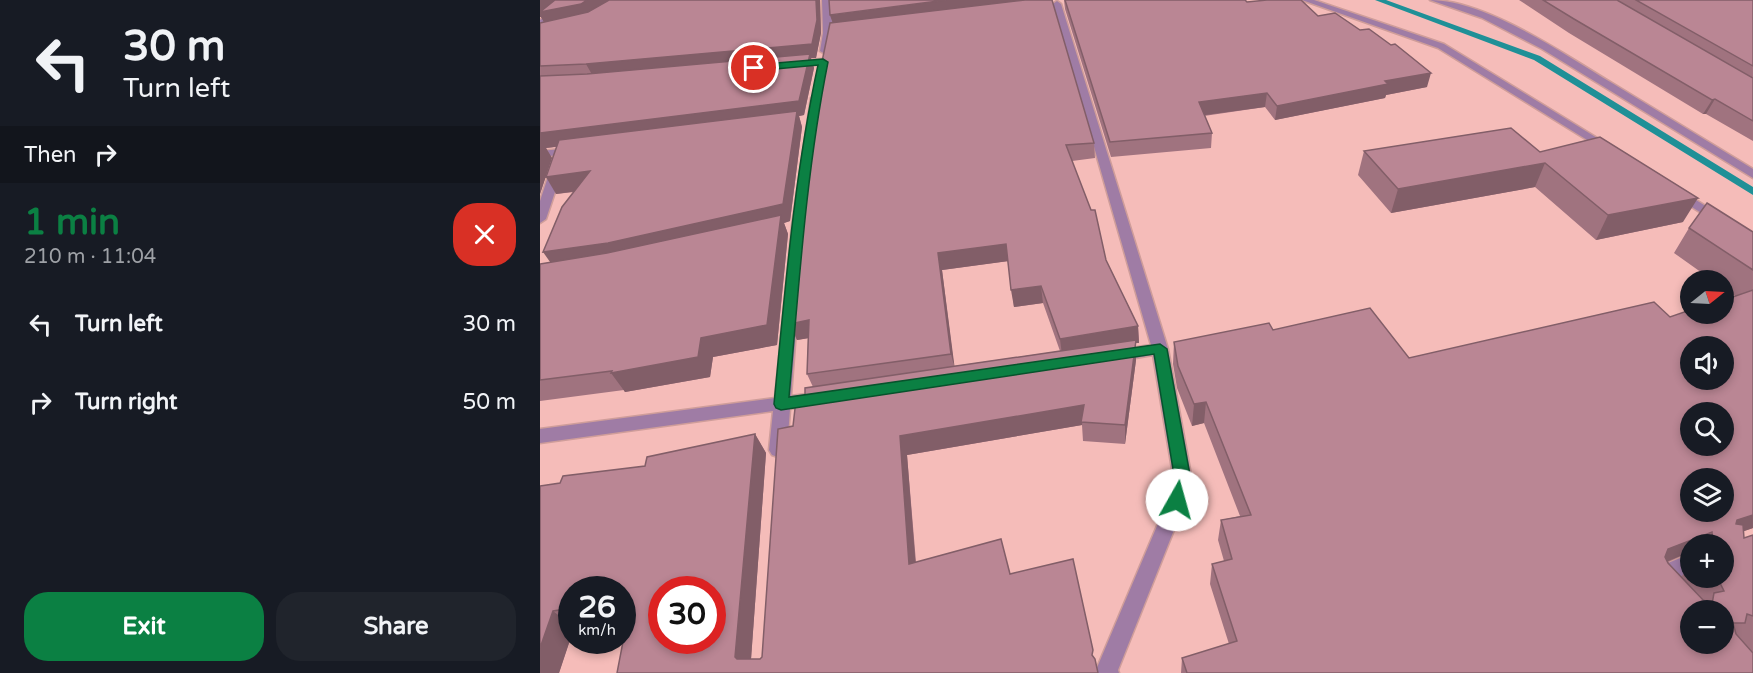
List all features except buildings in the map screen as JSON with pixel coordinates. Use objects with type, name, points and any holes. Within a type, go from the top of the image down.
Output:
[{"type":"street","points":[[540,24],[571,0]]},
{"type":"street","points":[[777,463],[792,227],[805,121],[834,32],[826,0]]},
{"type":"street","points":[[1306,0],[1441,46],[1615,153]]},
{"type":"street","points":[[1434,0],[1485,16],[1545,47],[1753,174]]},
{"type":"street","points":[[1057,4],[1160,349],[1182,475],[1177,500],[1107,670],[1108,673]]},
{"type":"street","points":[[540,32],[551,30]]},
{"type":"street","points":[[777,66],[821,73]]},
{"type":"street","points":[[540,154],[585,149]]},
{"type":"street","points":[[540,219],[562,153]]},
{"type":"street","points":[[1666,184],[1753,242]]},
{"type":"street","points":[[1100,357],[1160,349]]},
{"type":"street","points":[[540,436],[828,397]]},
{"type":"street","points":[[1674,593],[1658,576],[1680,567]]},
{"type":"waterway","points":[[1379,0],[1537,58],[1753,192]]},
{"type":"route","points":[[754,68],[823,62],[811,120],[781,404],[1160,349],[1182,475],[1177,500]]}]
